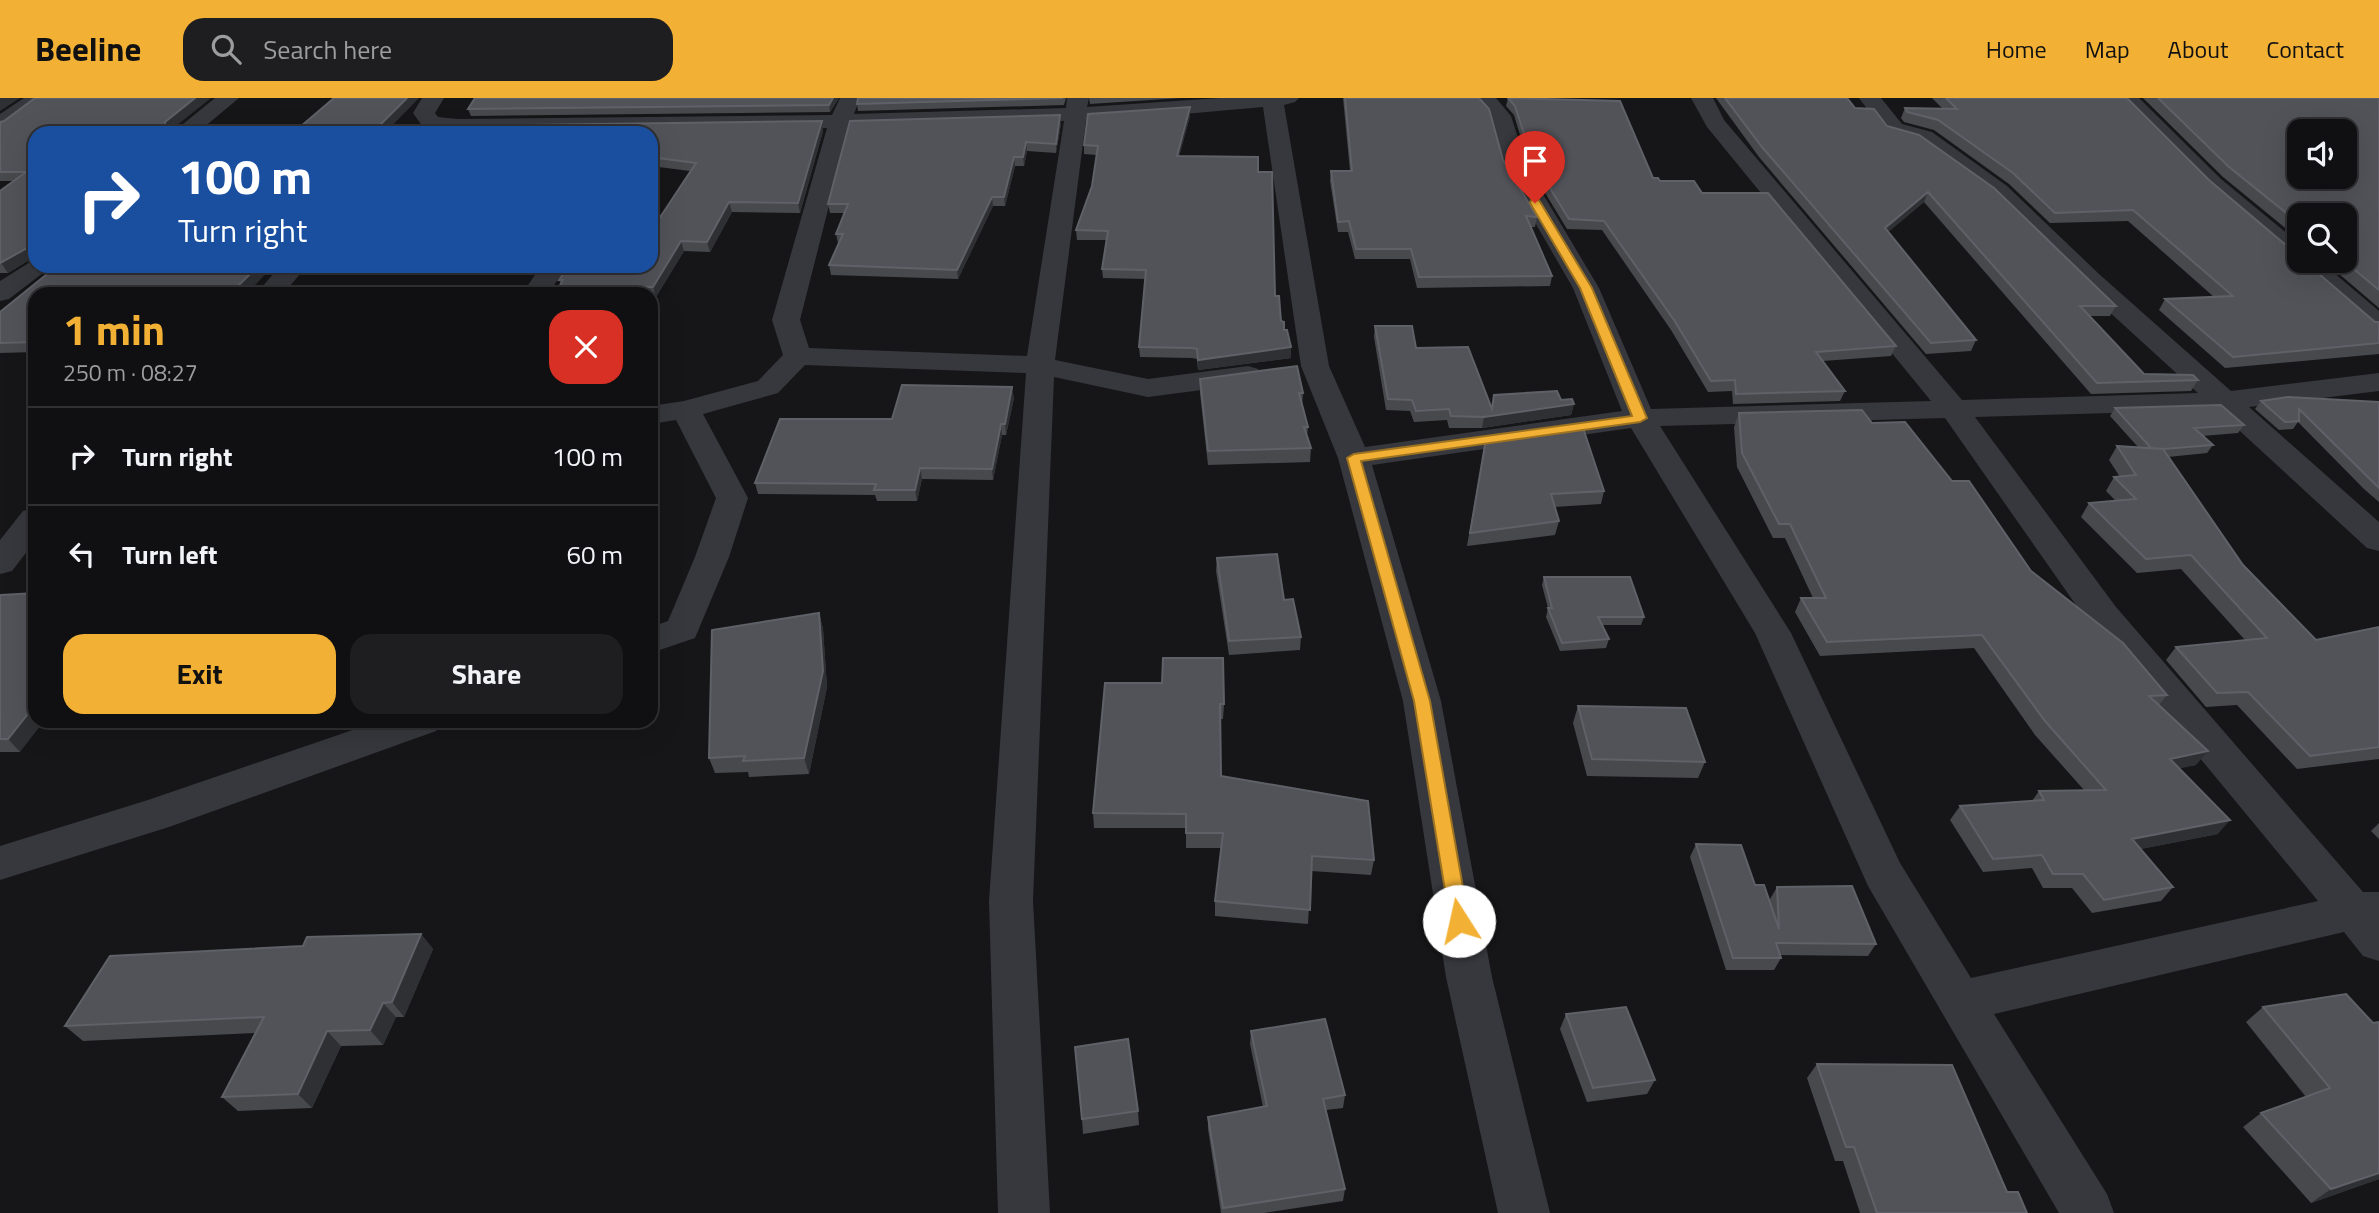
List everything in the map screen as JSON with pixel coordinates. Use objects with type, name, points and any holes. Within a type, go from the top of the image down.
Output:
[{"type":"street","points":[[0,123],[39,98]]},
{"type":"street","points":[[192,126],[228,98]]},
{"type":"street","points":[[426,126],[424,113],[433,98]]},
{"type":"street","points":[[457,126],[639,121],[845,109],[1077,106],[1139,112],[1277,98],[1294,369],[1354,458],[1422,701],[1469,976],[1524,1213]]},
{"type":"street","points":[[1485,98],[1500,116],[1516,169],[1586,288],[1640,418],[1773,633],[1883,873],[2088,1213]]},
{"type":"street","points":[[1702,98],[1715,122],[1954,409],[2103,616],[2371,921]]},
{"type":"street","points":[[1870,98],[1894,129],[1924,138],[1999,191],[2090,280],[2379,540]]},
{"type":"street","points":[[2127,98],[2213,184],[2287,246]]},
{"type":"street","points":[[1024,1213],[1011,901],[1040,365],[1077,106]]},
{"type":"street","points":[[798,356],[786,320],[845,109]]},
{"type":"street","points":[[0,293],[29,273]]},
{"type":"street","points":[[275,287],[288,273]]},
{"type":"street","points":[[2319,273],[2379,325]]},
{"type":"street","points":[[658,414],[686,410],[768,387],[798,356],[1040,365],[1148,388],[1294,369]]},
{"type":"street","points":[[1354,458],[1640,418],[2222,401],[2379,382]]},
{"type":"street","points":[[658,638],[682,629],[712,557],[732,498],[686,410]]},
{"type":"street","points":[[0,563],[28,527]]},
{"type":"street","points":[[0,863],[154,815],[402,728]]},
{"type":"street","points":[[1960,1001],[2371,921]]},
{"type":"building","points":[[35,98],[195,98],[165,122],[165,126],[28,126],[28,248],[0,263],[0,191],[26,172],[0,172],[0,122]]},
{"type":"building","points":[[334,98],[407,98],[379,126],[301,126]]},
{"type":"building","points":[[475,98],[833,98],[829,105],[468,109]]},
{"type":"building","points":[[858,98],[1063,98],[857,104]]},
{"type":"building","points":[[1345,98],[1479,98],[1489,109],[1503,160],[1537,217],[1526,216],[1552,276],[1419,277],[1411,249],[1356,249],[1349,221],[1338,222],[1331,171],[1352,171]]},
{"type":"building","points":[[1508,98],[1620,101],[1653,178],[1660,181],[1694,181],[1702,193],[1768,193],[1896,346],[1816,352],[1845,391],[1736,394],[1735,380],[1711,381],[1674,320],[1604,221],[1569,219],[1532,159],[1515,106]]},
{"type":"building","points":[[1725,98],[1847,98],[1855,108],[1874,109],[1887,126],[1919,135],[1994,188],[2116,306],[2080,306],[2144,374],[2193,375],[2198,380],[2097,383],[1928,192],[1885,228],[1976,340],[1931,343],[1762,147]]},
{"type":"building","points":[[1946,98],[2127,98],[2209,180],[2287,246],[2287,273],[2318,273],[2375,322],[2379,322],[2379,343],[2233,357],[2165,299],[2233,296],[2133,210],[2055,213],[2013,173],[1938,120],[1907,112],[1905,108],[1957,109]]},
{"type":"building","points":[[2158,98],[2379,98],[2379,290],[2357,272],[2357,203],[2287,203],[2287,214],[2229,167]]},
{"type":"building","points":[[1190,107],[1177,156],[1258,157],[1258,172],[1272,172],[1275,296],[1279,296],[1281,321],[1284,322],[1284,330],[1287,330],[1291,347],[1198,360],[1197,349],[1139,347],[1146,270],[1102,269],[1108,231],[1076,230],[1092,186],[1098,146],[1084,145],[1088,114]]},
{"type":"building","points":[[1060,115],[1056,144],[1026,142],[1023,157],[1014,157],[1004,197],[992,197],[957,270],[829,265],[843,234],[836,234],[848,204],[828,204],[850,121]]},
{"type":"building","points":[[822,121],[798,203],[729,202],[707,242],[681,241],[653,287],[559,287],[563,280],[559,280],[564,273],[658,273],[658,220],[696,163],[658,158],[658,126],[456,126]]},
{"type":"building","points":[[48,273],[251,273],[237,287],[31,287]]},
{"type":"building","points":[[28,289],[28,342],[0,343],[0,312]]},
{"type":"building","points":[[1375,326],[1412,326],[1416,348],[1468,347],[1492,409],[1494,395],[1557,391],[1561,400],[1572,399],[1574,404],[1484,417],[1451,416],[1449,409],[1416,411],[1412,400],[1388,399]]},
{"type":"building","points":[[1297,366],[1303,393],[1299,393],[1308,427],[1304,427],[1311,448],[1208,451],[1200,379]]},
{"type":"building","points":[[902,385],[1012,387],[992,469],[920,468],[915,490],[874,490],[876,484],[755,483],[780,419],[892,419]]},
{"type":"building","points":[[2288,397],[2379,402],[2379,488],[2299,409],[2299,421],[2285,422],[2261,401]]},
{"type":"building","points":[[2221,405],[2244,425],[2194,428],[2213,445],[2163,449],[2151,448],[2115,408]]},
{"type":"building","points":[[1862,410],[1872,423],[1905,422],[1952,481],[1969,481],[2031,571],[2123,643],[2167,695],[2149,696],[2208,751],[2170,759],[2230,820],[2132,839],[2173,887],[2104,900],[2083,874],[2053,874],[2042,855],[1993,859],[1960,806],[2044,800],[2039,791],[2106,790],[2045,721],[1982,635],[1827,642],[1801,598],[1826,598],[1790,524],[1779,524],[1742,453],[1739,413]]},
{"type":"building","points":[[1582,425],[1604,491],[1551,494],[1559,521],[1470,533],[1486,439]]},
{"type":"building","points":[[2117,446],[2163,449],[2243,565],[2316,640],[2379,627],[2379,747],[2310,756],[2248,692],[2217,693],[2176,647],[2267,638],[2191,555],[2146,559],[2089,503],[2136,499],[2114,477],[2136,475]]},
{"type":"building","points":[[1277,554],[1284,600],[1293,599],[1301,637],[1229,641],[1217,558]]},
{"type":"building","points":[[1544,577],[1630,577],[1644,617],[1598,617],[1609,639],[1562,643],[1548,608],[1552,608]]},
{"type":"building","points":[[28,593],[28,714],[8,739],[0,739],[1,595]]},
{"type":"building","points":[[819,613],[823,671],[804,758],[743,761],[745,756],[709,758],[712,630]]},
{"type":"building","points":[[1163,658],[1223,658],[1224,704],[1220,704],[1221,776],[1368,801],[1374,860],[1312,856],[1310,910],[1215,901],[1223,833],[1186,833],[1186,814],[1093,813],[1105,683],[1162,683]]},
{"type":"building","points":[[1578,706],[1686,708],[1705,762],[1592,759]]},
{"type":"building","points":[[1696,844],[1741,845],[1755,885],[1764,885],[1779,929],[1777,887],[1852,886],[1876,944],[1776,943],[1781,958],[1733,958]]},
{"type":"building","points":[[421,934],[392,1002],[383,1003],[370,1030],[327,1031],[298,1094],[222,1097],[264,1017],[65,1026],[110,956],[303,946],[307,937]]},
{"type":"building","points":[[2346,994],[2373,1023],[2379,1022],[2379,1173],[2331,1189],[2261,1113],[2330,1088],[2263,1007]]},
{"type":"building","points":[[1626,1007],[1655,1080],[1593,1088],[1566,1014]]},
{"type":"building","points":[[1325,1019],[1345,1095],[1323,1099],[1345,1189],[1223,1208],[1208,1117],[1267,1106],[1251,1031]]},
{"type":"building","points":[[1128,1039],[1138,1111],[1082,1119],[1075,1047]]},
{"type":"building","points":[[1817,1064],[1952,1065],[2007,1192],[2018,1192],[2027,1213],[1877,1213],[1854,1147],[1846,1147]]},
{"type":"route","points":[[1459,921],[1422,701],[1354,458],[1640,418],[1586,288],[1535,203]]}]
